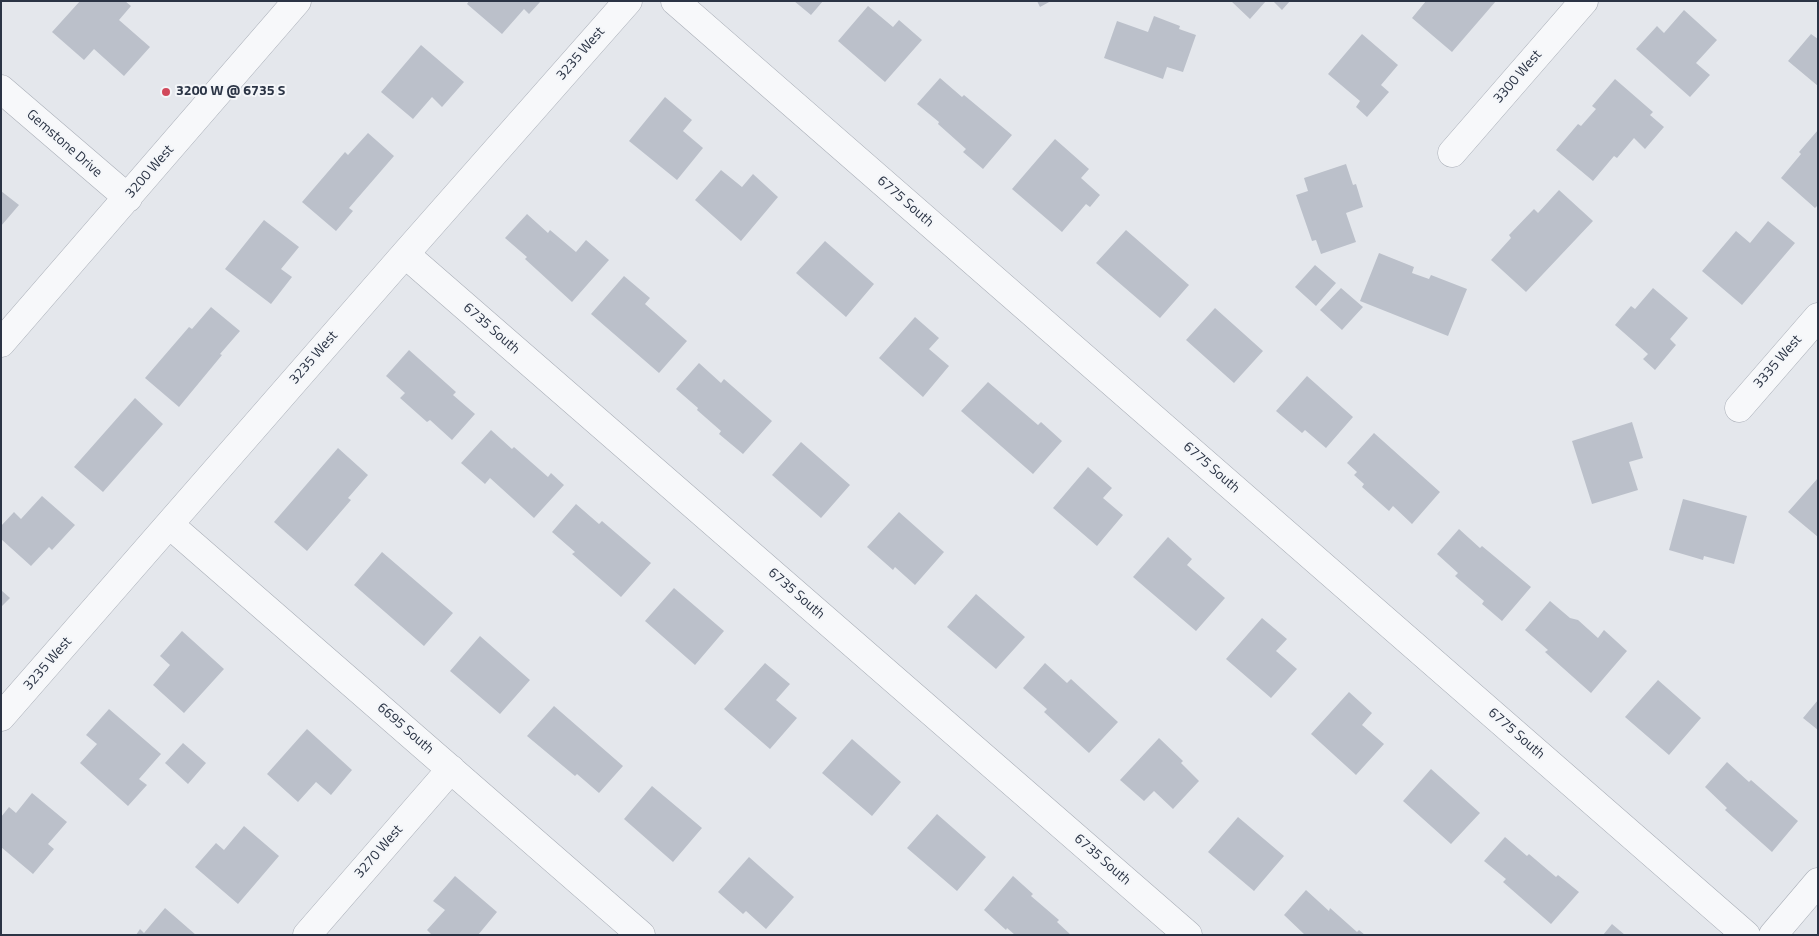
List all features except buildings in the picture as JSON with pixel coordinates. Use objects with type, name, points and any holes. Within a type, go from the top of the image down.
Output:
[{"type":"street","name":"3200 West","points":[[1,343],[297,1]]},
{"type":"street","name":"3235 West","points":[[1,717],[628,1]]},
{"type":"street","name":"6775 South","points":[[675,1],[1746,935]]},
{"type":"street","name":"3300 West","points":[[1452,153],[1584,1]]},
{"type":"street","name":"Gemstone Drive","points":[[1,89],[128,198]]},
{"type":"street","name":"6735 South","points":[[405,254],[1188,935]]},
{"type":"street","name":"3335 West","points":[[1739,408],[1818,317]]},
{"type":"street","name":"6695 South","points":[[170,525],[641,935]]},
{"type":"street","name":"3270 West","points":[[307,935],[451,769]]},
{"type":"street","points":[[1773,935],[1818,882]]},
{"type":"place","name":"3200 W @ 6735 S","points":[[166,92]]}]
